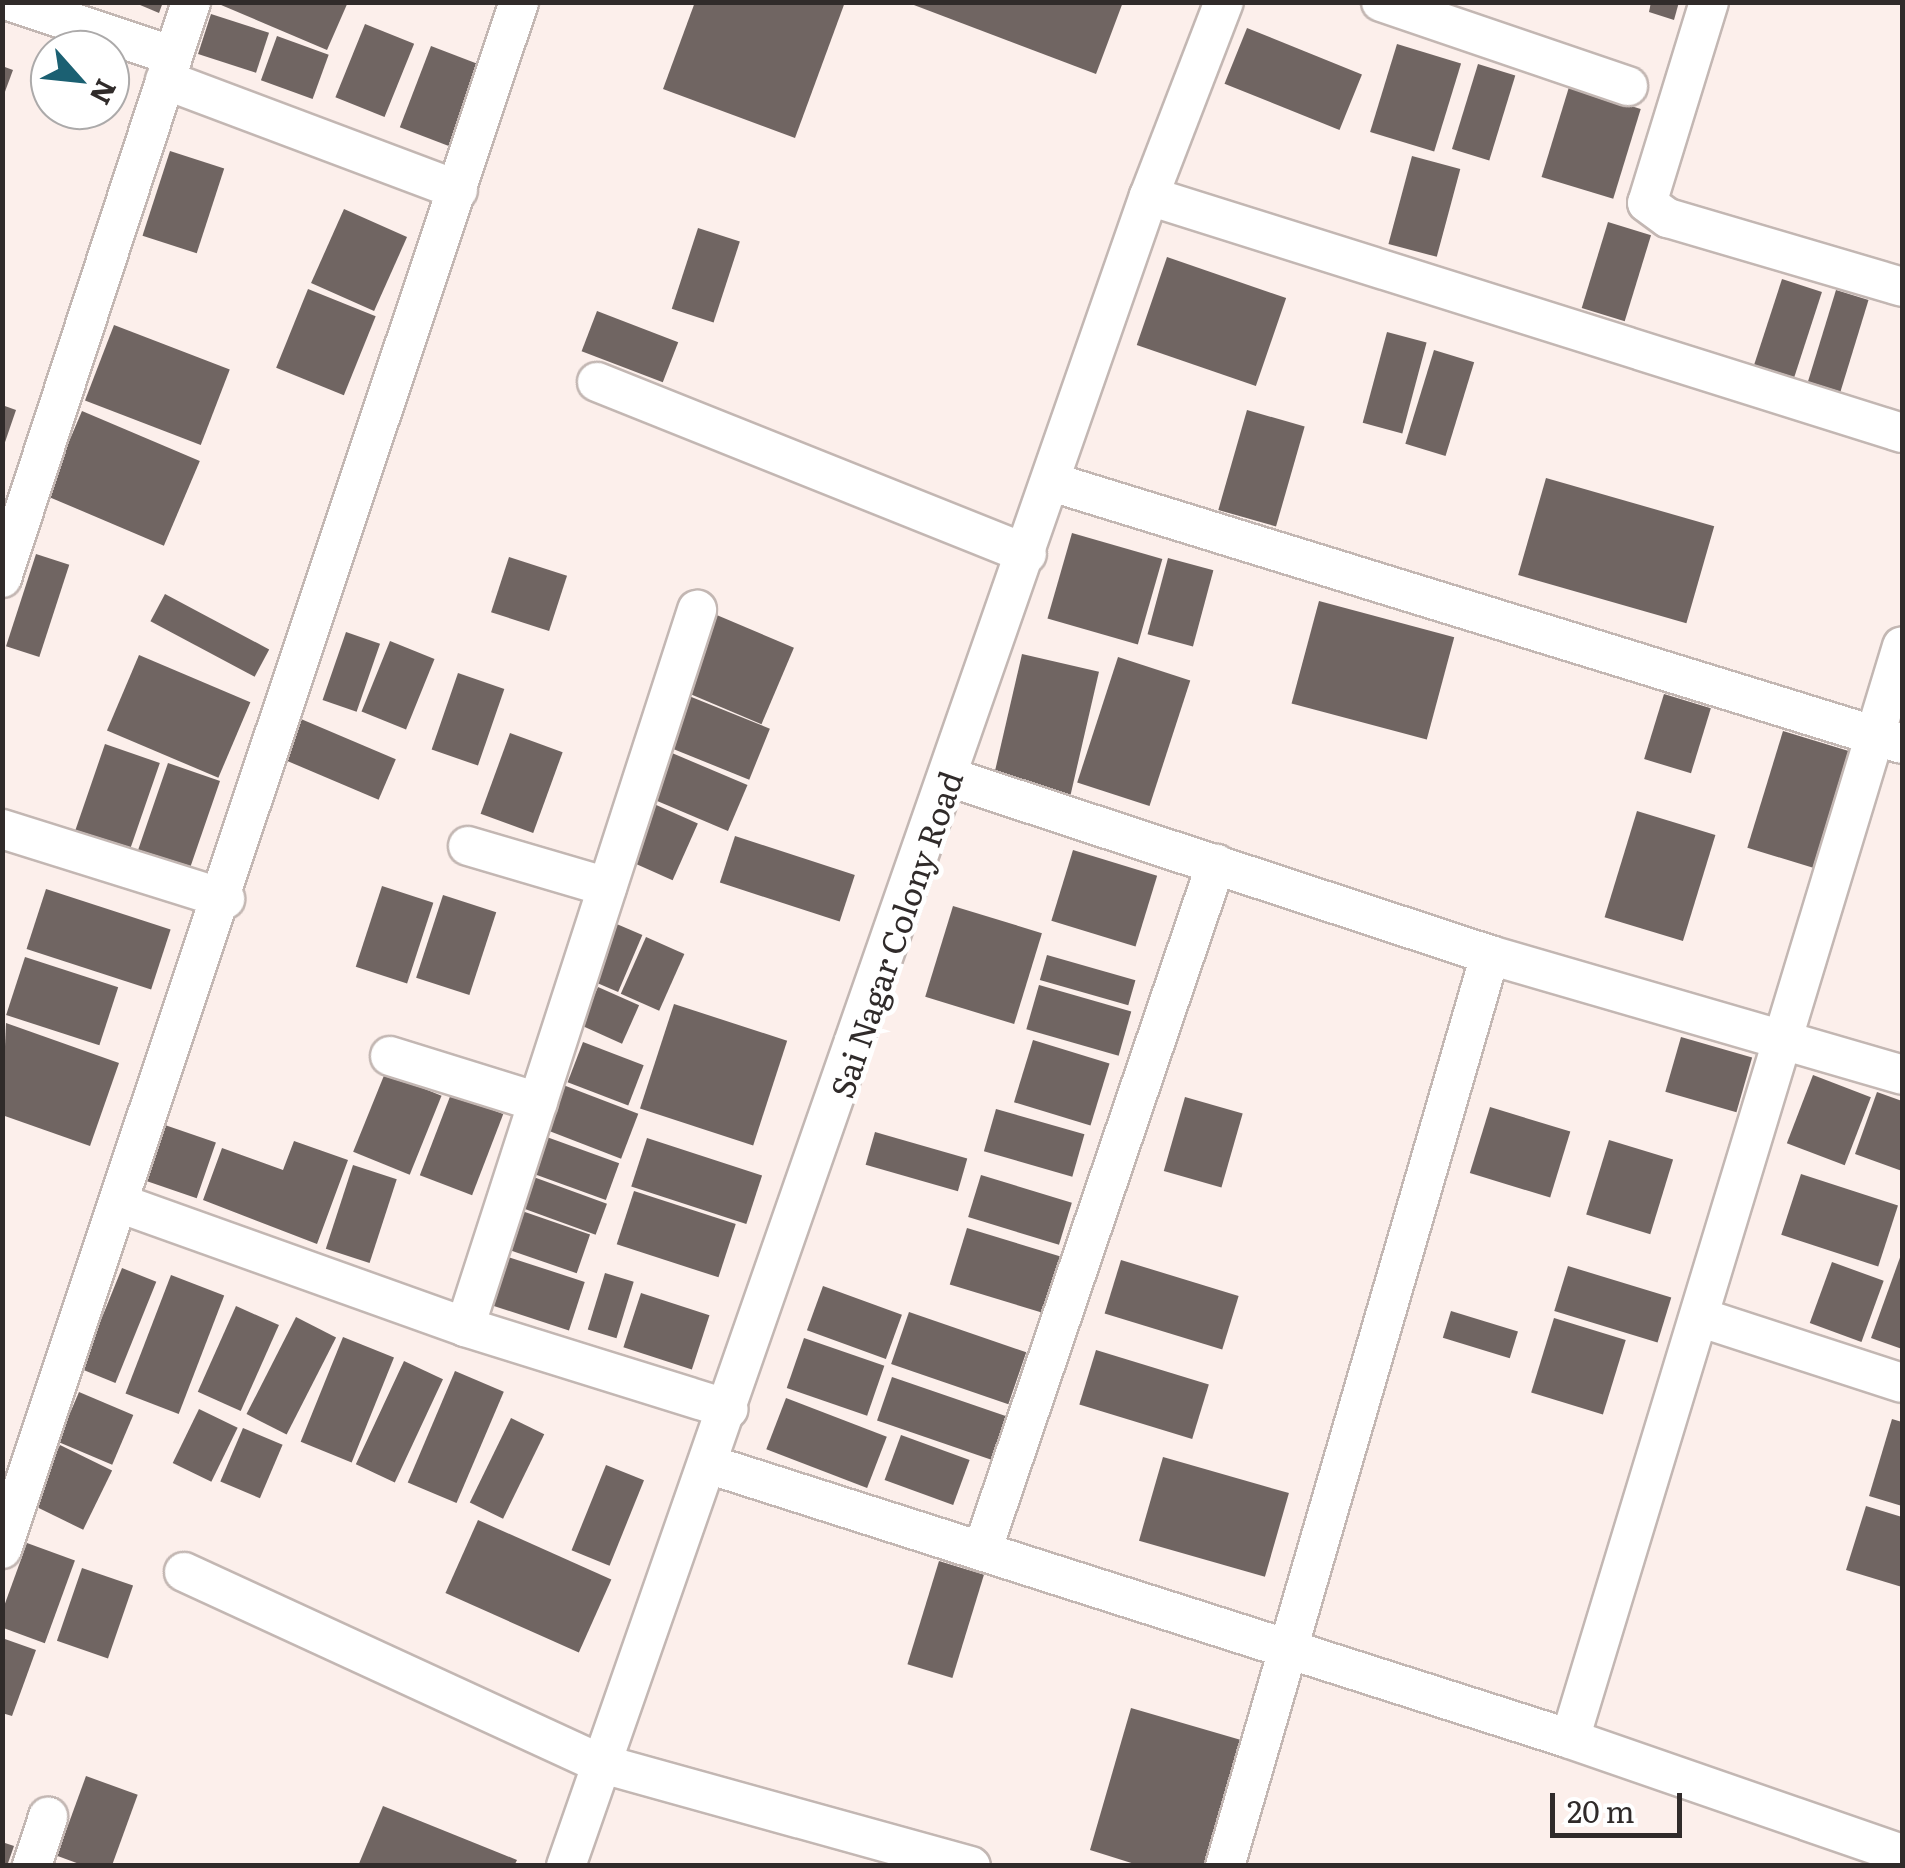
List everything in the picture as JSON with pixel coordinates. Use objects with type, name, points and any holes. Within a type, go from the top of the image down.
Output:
[{"type":"street","points":[[12,2],[458,190]]},
{"type":"street","points":[[2,578],[191,2]]},
{"type":"street","points":[[2,1550],[225,899],[519,2]]},
{"type":"street","name":"Sai Nagar Colony Road","points":[[566,1866],[599,1763],[730,1410],[1149,196],[1224,2]]},
{"type":"street","points":[[1381,2],[1628,86]]},
{"type":"street","points":[[1709,2],[1646,203],[1668,218],[1902,287]]},
{"type":"street","points":[[1149,196],[1902,433]]},
{"type":"street","points":[[597,382],[1028,554]]},
{"type":"street","points":[[1052,482],[1889,739]]},
{"type":"street","points":[[465,1326],[697,610]]},
{"type":"street","points":[[1570,1740],[1785,1038],[1889,739],[1902,646]]},
{"type":"street","points":[[949,778],[1490,955],[1902,1075]]},
{"type":"street","points":[[2,829],[225,899]]},
{"type":"street","points":[[468,846],[607,887]]},
{"type":"street","points":[[983,1548],[1216,864]]},
{"type":"street","points":[[1225,1866],[1292,1650],[1490,955]]},
{"type":"street","points":[[390,1056],[538,1102]]},
{"type":"street","points":[[119,1203],[465,1326],[730,1410]]},
{"type":"street","points":[[1698,1317],[1902,1383]]},
{"type":"street","points":[[708,1464],[983,1548],[1570,1740],[1902,1854]]},
{"type":"street","points":[[184,1572],[599,1763],[970,1866]]},
{"type":"street","points":[[32,1866],[48,1817]]},
{"type":"building","points":[[133,2],[163,2],[159,13]]},
{"type":"building","points":[[214,2],[348,2],[327,50]]},
{"type":"building","points":[[695,2],[845,2],[795,138],[663,89]]},
{"type":"building","points":[[906,2],[1123,2],[1096,74]]},
{"type":"building","points":[[1651,2],[1679,2],[1674,20],[1649,12]]},
{"type":"building","points":[[211,14],[269,33],[256,73],[198,54]]},
{"type":"building","points":[[365,24],[414,44],[385,117],[335,97]]},
{"type":"building","points":[[1247,28],[1362,74],[1339,130],[1225,84]]},
{"type":"building","points":[[277,36],[329,55],[313,99],[261,80]]},
{"type":"building","points":[[1397,44],[1461,64],[1434,152],[1370,132]]},
{"type":"building","points":[[431,46],[485,67],[454,148],[400,127]]},
{"type":"building","points":[[1478,64],[1515,75],[1489,161],[1452,149]]},
{"type":"building","points":[[2,66],[13,70],[3,97],[2,97]]},
{"type":"building","points":[[1569,87],[1641,109],[1613,199],[1542,177]]},
{"type":"building","points":[[170,151],[224,169],[197,253],[142,236]]},
{"type":"building","points":[[1412,156],[1460,169],[1437,257],[1388,244]]},
{"type":"building","points":[[344,209],[407,237],[374,311],[311,283]]},
{"type":"building","points":[[1608,222],[1651,235],[1625,321],[1582,308]]},
{"type":"building","points":[[698,228],[740,242],[714,322],[672,309]]},
{"type":"building","points":[[1167,257],[1286,298],[1256,386],[1137,345]]},
{"type":"building","points":[[1782,279],[1822,292],[1794,379],[1754,366]]},
{"type":"building","points":[[308,289],[376,316],[344,395],[276,368]]},
{"type":"building","points":[[1836,290],[1869,300],[1840,392],[1808,382]]},
{"type":"building","points":[[597,311],[678,342],[663,382],[582,351]]},
{"type":"building","points":[[114,325],[230,369],[201,445],[85,401]]},
{"type":"building","points":[[1387,332],[1427,343],[1402,433],[1363,423]]},
{"type":"building","points":[[1434,350],[1474,362],[1446,456],[1405,444]]},
{"type":"building","points":[[2,405],[16,410],[3,448],[2,448]]},
{"type":"building","points":[[1247,410],[1305,427],[1276,527],[1218,510]]},
{"type":"building","points":[[82,411],[200,461],[164,546],[46,496]]},
{"type":"building","points":[[1546,478],[1714,526],[1686,623],[1518,575]]},
{"type":"building","points":[[1072,533],[1162,559],[1138,644],[1047,619]]},
{"type":"building","points":[[36,554],[69,565],[39,657],[6,646]]},
{"type":"building","points":[[509,557],[567,576],[549,631],[491,612]]},
{"type":"building","points":[[1168,558],[1213,570],[1193,646],[1148,634]]},
{"type":"building","points":[[165,594],[269,649],[255,677],[150,621]]},
{"type":"building","points":[[1319,601],[1454,637],[1427,740],[1292,703]]},
{"type":"building","points":[[712,613],[794,648],[761,724],[680,689]]},
{"type":"building","points":[[346,632],[380,644],[357,712],[323,700]]},
{"type":"building","points":[[390,641],[435,659],[406,729],[362,711]]},
{"type":"building","points":[[1022,654],[1099,672],[1070,797],[993,780]]},
{"type":"building","points":[[139,655],[250,702],[218,778],[107,730]]},
{"type":"building","points":[[1118,657],[1190,680],[1149,806],[1077,783]]},
{"type":"building","points":[[458,673],[504,689],[478,766],[432,750]]},
{"type":"building","points":[[679,692],[770,729],[749,780],[658,743]]},
{"type":"building","points":[[1664,694],[1711,708],[1691,773],[1644,759]]},
{"type":"building","points":[[301,719],[396,759],[379,800],[284,760]]},
{"type":"building","points":[[1783,731],[1853,752],[1817,869],[1747,848]]},
{"type":"building","points":[[510,733],[563,752],[533,833],[481,814]]},
{"type":"building","points":[[105,744],[160,763],[129,852],[74,833]]},
{"type":"building","points":[[672,753],[747,785],[728,831],[652,799]]},
{"type":"building","points":[[168,763],[220,781],[189,870],[137,852]]},
{"type":"building","points":[[654,804],[698,824],[673,880],[629,861]]},
{"type":"building","points":[[1637,811],[1715,835],[1683,941],[1605,917]]},
{"type":"building","points":[[735,836],[855,875],[840,922],[720,883]]},
{"type":"building","points":[[1073,850],[1157,876],[1136,946],[1051,921]]},
{"type":"building","points":[[382,886],[433,903],[407,984],[356,967]]},
{"type":"building","points":[[46,889],[171,929],[151,989],[27,949]]},
{"type":"building","points":[[443,895],[496,912],[469,995],[416,978]]},
{"type":"building","points":[[953,906],[1042,933],[1014,1024],[925,997]]},
{"type":"building","points":[[612,922],[642,935],[618,992],[588,979]]},
{"type":"building","points":[[646,937],[684,954],[659,1011],[621,994]]},
{"type":"building","points":[[1047,955],[1135,980],[1128,1005],[1040,980]]},
{"type":"building","points":[[25,957],[118,987],[99,1045],[6,1015]]},
{"type":"building","points":[[1039,985],[1131,1011],[1119,1056],[1026,1029]]},
{"type":"building","points":[[598,987],[639,1005],[622,1044],[581,1025]]},
{"type":"building","points":[[674,1004],[787,1041],[753,1145],[640,1109]]},
{"type":"building","points":[[6,1023],[119,1063],[90,1146],[2,1115]]},
{"type":"building","points":[[1681,1037],[1752,1057],[1736,1112],[1665,1092]]},
{"type":"building","points":[[1033,1040],[1110,1063],[1091,1126],[1014,1102]]},
{"type":"building","points":[[583,1042],[644,1065],[628,1105],[568,1082]]},
{"type":"building","points":[[385,1073],[442,1096],[410,1175],[353,1152]]},
{"type":"building","points":[[1813,1075],[1871,1097],[1845,1165],[1787,1143]]},
{"type":"building","points":[[558,1083],[638,1114],[621,1159],[541,1128]]},
{"type":"building","points":[[1877,1092],[1902,1101],[1902,1171],[1855,1154]]},
{"type":"building","points":[[451,1094],[503,1114],[472,1195],[420,1175]]},
{"type":"building","points":[[1185,1097],[1243,1114],[1221,1188],[1164,1171]]},
{"type":"building","points":[[1490,1107],[1570,1132],[1550,1198],[1470,1173]]},
{"type":"building","points":[[996,1109],[1084,1134],[1072,1177],[984,1151]]},
{"type":"building","points":[[162,1124],[216,1143],[197,1198],[143,1180]]},
{"type":"building","points":[[875,1132],[967,1158],[958,1191],[866,1165]]},
{"type":"building","points":[[544,1136],[619,1163],[606,1200],[531,1173]]},
{"type":"building","points":[[647,1138],[762,1175],[746,1224],[631,1187]]},
{"type":"building","points":[[1609,1140],[1673,1160],[1650,1234],[1586,1215]]},
{"type":"building","points":[[294,1141],[348,1160],[317,1244],[203,1200],[222,1148],[283,1170]]},
{"type":"building","points":[[353,1165],[397,1179],[370,1263],[326,1249]]},
{"type":"building","points":[[1801,1174],[1898,1206],[1878,1266],[1781,1235]]},
{"type":"building","points":[[528,1175],[607,1204],[596,1235],[517,1206]]},
{"type":"building","points":[[981,1175],[1072,1203],[1059,1245],[968,1217]]},
{"type":"building","points":[[634,1191],[736,1224],[718,1277],[617,1244]]},
{"type":"building","points":[[522,1211],[590,1234],[577,1273],[509,1250]]},
{"type":"building","points":[[967,1228],[1060,1256],[1043,1313],[950,1284]]},
{"type":"building","points":[[1902,1252],[1902,1349],[1871,1338]]},
{"type":"building","points":[[502,1255],[585,1282],[569,1330],[486,1304]]},
{"type":"building","points":[[1121,1260],[1239,1296],[1222,1350],[1105,1314]]},
{"type":"building","points":[[1832,1262],[1884,1281],[1861,1342],[1810,1323]]},
{"type":"building","points":[[1568,1266],[1671,1298],[1658,1343],[1554,1311]]},
{"type":"building","points":[[122,1268],[156,1282],[115,1383],[81,1369]]},
{"type":"building","points":[[605,1273],[634,1282],[616,1338],[588,1329]]},
{"type":"building","points":[[171,1275],[224,1295],[179,1414],[125,1394]]},
{"type":"building","points":[[823,1286],[902,1315],[886,1359],[807,1330]]},
{"type":"building","points":[[641,1293],[709,1315],[692,1369],[623,1347]]},
{"type":"building","points":[[236,1306],[279,1325],[241,1411],[198,1392]]},
{"type":"building","points":[[1451,1311],[1518,1331],[1510,1358],[1443,1338]]},
{"type":"building","points":[[909,1312],[1026,1352],[1008,1404],[891,1364]]},
{"type":"building","points":[[296,1317],[336,1337],[287,1435],[247,1414]]},
{"type":"building","points":[[1554,1318],[1626,1340],[1603,1415],[1531,1393]]},
{"type":"building","points":[[343,1337],[394,1358],[352,1462],[301,1442]]},
{"type":"building","points":[[804,1338],[884,1366],[867,1416],[787,1388]]},
{"type":"building","points":[[1096,1350],[1209,1384],[1192,1439],[1079,1405]]},
{"type":"building","points":[[404,1361],[443,1379],[395,1482],[356,1464]]},
{"type":"building","points":[[455,1371],[504,1392],[457,1503],[408,1482]]},
{"type":"building","points":[[892,1377],[1009,1417],[994,1461],[877,1420]]},
{"type":"building","points":[[79,1392],[133,1415],[112,1465],[58,1442]]},
{"type":"building","points":[[786,1398],[887,1437],[867,1488],[766,1449]]},
{"type":"building","points":[[199,1409],[238,1428],[211,1482],[173,1463]]},
{"type":"building","points":[[511,1418],[544,1434],[503,1519],[470,1502]]},
{"type":"building","points":[[1892,1419],[1902,1422],[1902,1506],[1869,1496]]},
{"type":"building","points":[[243,1428],[283,1445],[260,1498],[220,1481]]},
{"type":"building","points":[[901,1435],[970,1460],[953,1505],[885,1480]]},
{"type":"building","points":[[60,1445],[112,1470],[83,1530],[31,1504]]},
{"type":"building","points":[[1163,1457],[1289,1493],[1265,1577],[1139,1541]]},
{"type":"building","points":[[606,1465],[644,1480],[610,1566],[572,1550]]},
{"type":"building","points":[[1866,1506],[1902,1517],[1902,1587],[1846,1570]]},
{"type":"building","points":[[478,1520],[611,1579],[579,1652],[445,1593]]},
{"type":"building","points":[[27,1543],[75,1560],[45,1643],[2,1628],[2,1612]]},
{"type":"building","points":[[939,1561],[984,1575],[952,1678],[907,1664]]},
{"type":"building","points":[[82,1568],[133,1586],[108,1658],[57,1641]]},
{"type":"building","points":[[2,1638],[36,1650],[12,1716],[2,1713]]},
{"type":"building","points":[[1131,1708],[1241,1740],[1204,1866],[1141,1866],[1090,1850]]},
{"type":"building","points":[[86,1776],[138,1795],[112,1866],[85,1866],[57,1856]]},
{"type":"building","points":[[383,1806],[517,1860],[514,1866],[358,1866]]},
{"type":"building","points":[[2,1842],[14,1846],[7,1866],[2,1866]]}]
